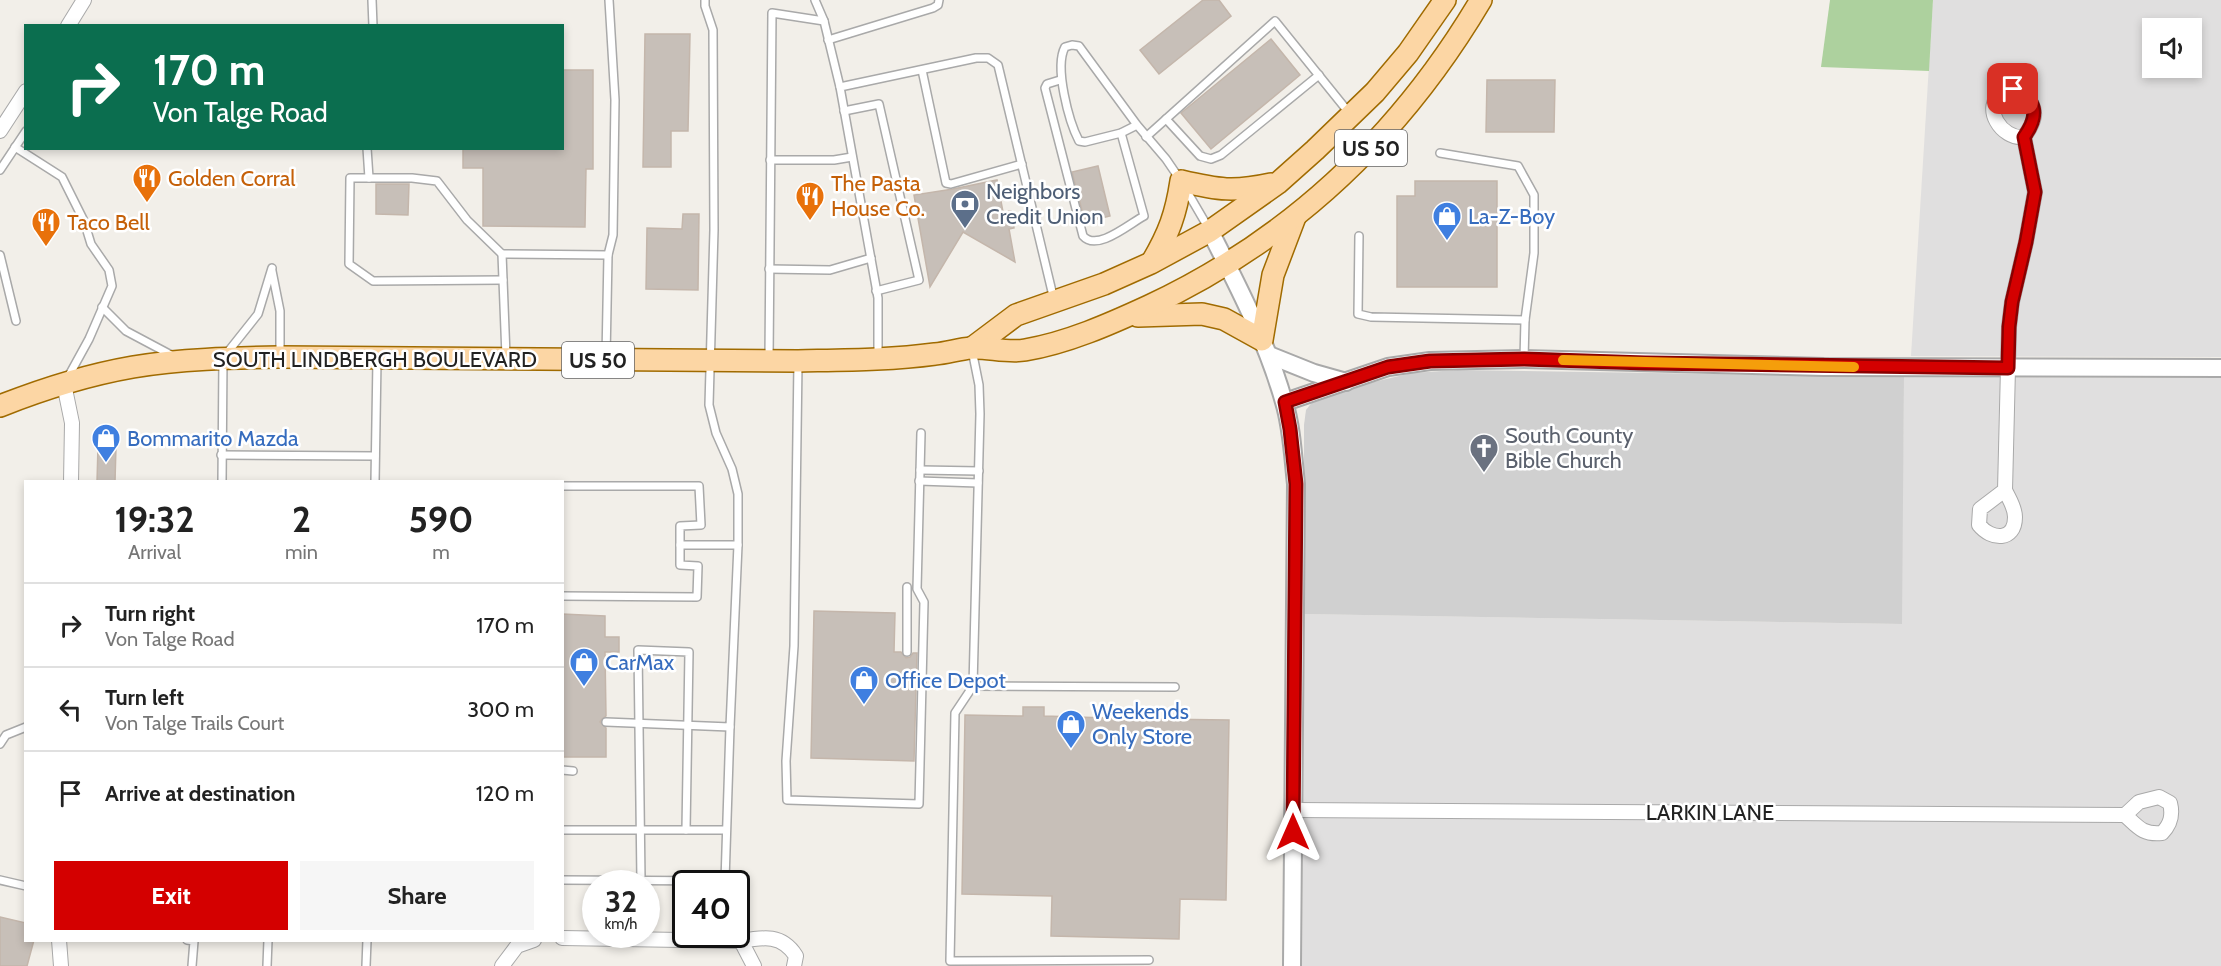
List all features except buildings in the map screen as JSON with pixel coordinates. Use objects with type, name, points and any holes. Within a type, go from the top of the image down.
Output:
[{"type":"main road","name":"SOUTH LINDBERGH BOULEVARD","points":[[972,348],[1016,315],[1104,284],[1210,231],[1278,183],[1352,116],[1408,53],[1445,0]]},
{"type":"main road","name":"SOUTH LINDBERGH BOULEVARD","points":[[6,401],[133,367],[223,358],[798,361],[878,359],[972,348],[1023,351],[1073,337],[1128,316],[1197,283],[1295,218],[1332,187],[1412,103],[1447,55],[1481,0]]},
{"type":"main road","points":[[1151,262],[1167,236],[1176,210],[1181,181],[1214,189],[1242,190],[1278,183]]},
{"type":"main road","points":[[1128,316],[1202,314],[1224,319],[1265,348],[1273,275],[1295,218]]},
{"type":"street","points":[[69,24],[84,0]]},
{"type":"street","points":[[0,131],[24,94]]},
{"type":"street","points":[[2005,490],[2009,327],[2035,192],[2024,137]]},
{"type":"street","points":[[1210,231],[1265,348],[1285,402],[1290,429],[1296,484],[1292,966]]},
{"type":"street","points":[[1265,348],[1314,373],[1346,382]]},
{"type":"street","points":[[1285,402],[1409,362],[1524,359],[1776,366],[2221,369]]},
{"type":"street","points":[[64,384],[72,423],[71,480]]},
{"type":"street","name":"LARKIN LANE","points":[[1294,810],[2126,815]]},
{"type":"street","points":[[750,939],[764,937],[790,946],[796,956],[794,966]]},
{"type":"street","points":[[564,938],[672,940]]},
{"type":"street","points":[[59,942],[62,966]]},
{"type":"street","points":[[502,966],[517,946],[528,942]]},
{"type":"street","points":[[745,948],[754,966]]},
{"type":"lane","points":[[372,0],[373,24]]},
{"type":"lane","points":[[606,360],[608,255],[613,235],[615,100],[609,0]]},
{"type":"lane","points":[[660,880],[725,881],[738,494],[732,469],[716,434],[709,405],[714,230],[713,30],[705,0]]},
{"type":"lane","points":[[815,0],[824,21],[840,87],[871,258],[876,291],[878,359]]},
{"type":"lane","points":[[828,40],[933,8],[938,5],[939,0]]},
{"type":"lane","points":[[769,360],[772,13],[824,21]]},
{"type":"lane","points":[[1146,137],[1275,21],[1352,116]]},
{"type":"lane","points":[[1137,125],[1121,133],[1085,142],[1079,141],[1060,80],[1060,55],[1065,47],[1078,46],[1146,137],[1166,159],[1210,231]]},
{"type":"lane","points":[[840,87],[976,57],[988,58],[998,66],[1055,302]]},
{"type":"lane","points":[[922,70],[945,183],[951,184],[1022,164]]},
{"type":"lane","points":[[1166,119],[1200,156],[1210,159],[1221,155],[1319,75]]},
{"type":"lane","points":[[1060,80],[1047,84],[1045,88],[1083,236],[1088,241],[1099,241],[1144,216],[1121,133]]},
{"type":"lane","points":[[844,111],[879,104],[919,280],[876,291]]},
{"type":"lane","points":[[0,170],[24,133]]},
{"type":"lane","points":[[15,147],[62,177],[84,221],[91,244],[109,270],[112,286],[89,339],[64,384]]},
{"type":"lane","points":[[366,150],[369,178]]},
{"type":"lane","points":[[1440,153],[1518,166],[1534,195],[1534,254],[1524,359]]},
{"type":"lane","points":[[770,160],[834,160],[852,157]]},
{"type":"lane","points":[[503,280],[373,281],[349,264],[350,178],[412,178],[437,182],[467,220],[502,254],[503,280],[506,359]]},
{"type":"lane","points":[[1359,236],[1358,314],[1371,317],[1526,320]]},
{"type":"lane","points":[[502,254],[608,255]]},
{"type":"lane","points":[[0,255],[16,321]]},
{"type":"lane","points":[[769,269],[830,270],[871,258]]},
{"type":"lane","points":[[222,480],[223,358],[258,314],[272,268],[280,311],[280,357]]},
{"type":"lane","points":[[102,307],[126,331],[182,361]]},
{"type":"lane","points":[[972,348],[979,385],[973,686],[955,713],[950,961],[1149,960]]},
{"type":"lane","points":[[375,480],[377,358]]},
{"type":"lane","points":[[798,361],[794,646],[786,761],[788,800],[919,804],[924,602],[917,589],[921,433]]},
{"type":"lane","points":[[221,454],[375,456]]},
{"type":"lane","points":[[920,471],[979,471]]},
{"type":"lane","points":[[920,481],[978,483]]},
{"type":"lane","points":[[564,486],[699,486],[701,525],[680,526],[680,565],[698,566],[697,597],[564,596]]},
{"type":"lane","points":[[680,545],[738,545]]},
{"type":"lane","points":[[907,587],[907,652]]},
{"type":"lane","points":[[641,870],[638,650],[689,652],[686,830]]},
{"type":"lane","points":[[973,686],[1175,687]]},
{"type":"lane","points":[[606,722],[730,728]]},
{"type":"lane","points":[[0,744],[6,735],[24,728]]},
{"type":"lane","points":[[564,770],[573,771]]},
{"type":"lane","points":[[564,830],[726,830]]},
{"type":"lane","points":[[0,880],[24,886]]},
{"type":"lane","points":[[564,880],[582,880]]},
{"type":"lane","points":[[192,966],[194,942]]},
{"type":"lane","points":[[267,966],[268,942]]},
{"type":"lane","points":[[366,966],[367,942]]},
{"type":"shaded area","points":[[1933,0],[2221,0],[2221,357],[1911,356]]},
{"type":"shaded area","points":[[1458,370],[1904,377],[1902,624],[1304,614],[1304,425],[1306,410],[1313,401],[1361,385],[1412,373]]},
{"type":"shaded area","points":[[1904,377],[2221,378],[2221,966],[1302,966],[1304,614],[1901,624]]},
{"type":"green space","points":[[1830,0],[1933,0],[1929,71],[1821,67]]},
{"type":"slow traffic","points":[[1563,360],[1854,367]]},
{"type":"place","name":"Golden Corral","points":[[147,204]]},
{"type":"place","name":"The Pasta House Co.","points":[[810,222]]},
{"type":"place","name":"Neighbors Credit Union","points":[[965,230]]},
{"type":"place","name":"La-Z-Boy","points":[[1447,242]]},
{"type":"place","name":"Taco Bell","points":[[46,248]]},
{"type":"place","name":"Bommarito Mazda","points":[[106,464]]},
{"type":"place","name":"South County Bible Church","points":[[1484,474]]},
{"type":"place","name":"CarMax","points":[[584,688]]},
{"type":"place","name":"Office Depot","points":[[864,706]]},
{"type":"place","name":"Weekends Only Store","points":[[1071,750]]},
{"type":"route","points":[[1293,832],[1296,484],[1285,402],[1388,367],[1409,362],[1430,361],[1524,359],[1824,367],[2008,368],[2012,302],[2035,192],[2024,137],[2035,114],[2032,103],[2026,96],[2013,89]]}]
